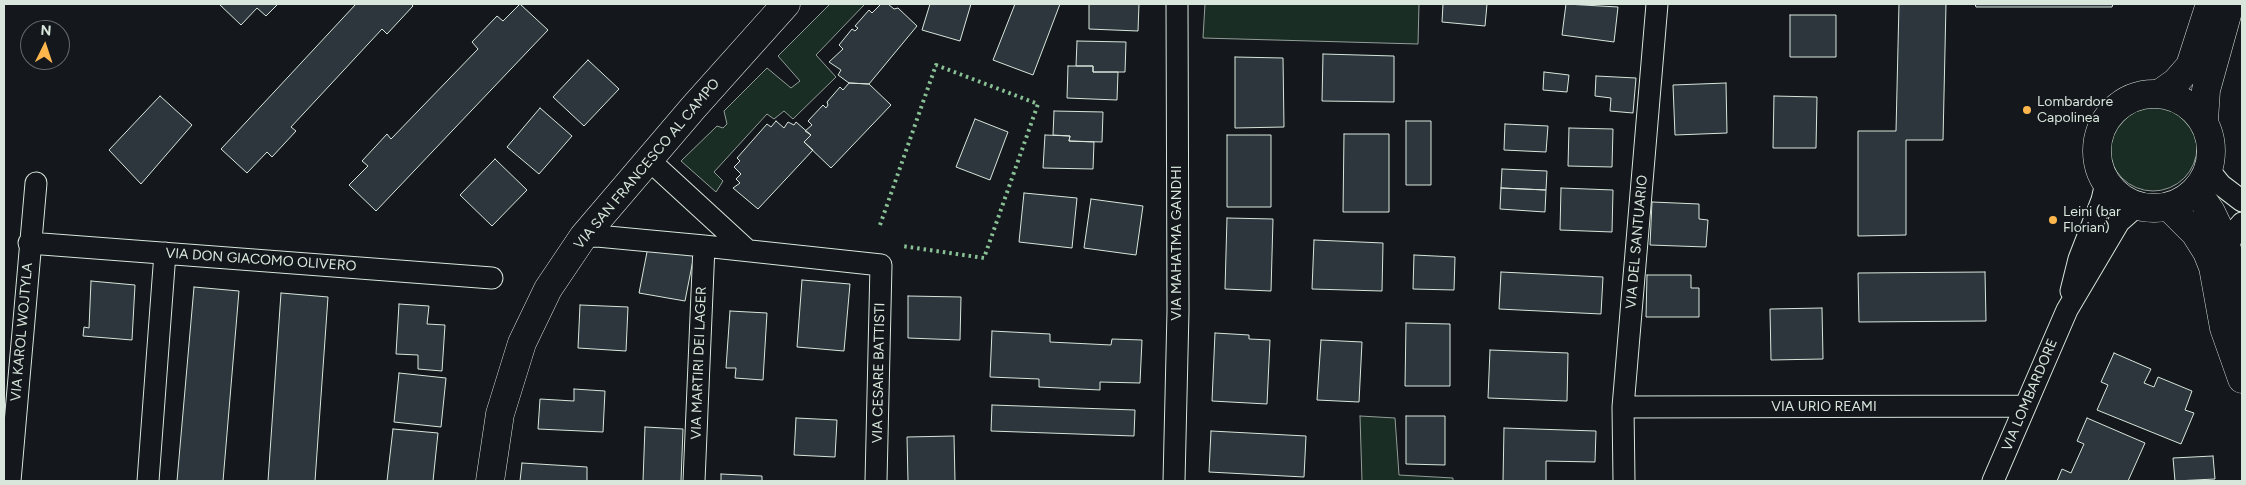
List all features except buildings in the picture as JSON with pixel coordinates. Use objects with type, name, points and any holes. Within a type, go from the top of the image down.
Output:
[{"type":"main road","name":"VIA SAN FRANCESCO AL CAMPO","points":[[490,481],[500,414],[522,342],[548,289],[584,237],[786,4]]},
{"type":"main road","points":[[2159,94],[2176,82],[2190,66],[2210,4]]},
{"type":"main road","points":[[2204,120],[2206,90],[2230,4]]},
{"type":"main road","points":[[2159,94],[2174,97],[2190,106],[2204,120],[2210,135],[2212,155],[2202,180],[2184,200],[2169,207],[2137,206],[2123,199],[2106,182],[2098,163],[2097,146],[2110,114],[2124,102],[2141,95],[2159,94]]},
{"type":"main road","points":[[2202,180],[2211,212],[2227,248],[2234,271],[2242,320]]},
{"type":"main road","points":[[2169,207],[2195,233],[2207,252],[2213,267],[2224,328],[2242,379]]},
{"type":"street","name":"VIA MAHATMA GANDHI","points":[[1174,481],[1178,311],[1177,4]]},
{"type":"street","name":"VIA DEL SANTUARIO","points":[[1624,481],[1623,407],[1657,4]]},
{"type":"street","points":[[649,160],[747,250]]},
{"type":"street","points":[[2202,180],[2221,185],[2242,201]]},
{"type":"street","name":"VIA LOMBARDORE","points":[[2067,310],[2078,259],[2102,200],[2106,182]]},
{"type":"street","name":"VIA KAROL WOJTYLA","points":[[10,481],[29,243],[36,183]]},
{"type":"street","name":"VIA LOMBARDORE","points":[[1993,481],[2067,310],[2119,222],[2137,206]]},
{"type":"street","points":[[2227,248],[2235,231],[2242,223]]},
{"type":"street","points":[[584,237],[597,236],[747,250]]},
{"type":"street","name":"VIA DON GIACOMO OLIVERO","points":[[29,243],[492,278]]},
{"type":"street","name":"VIA MARTIRI DEI LAGER","points":[[694,481],[704,246]]},
{"type":"street","name":"VIA CESARE BATTISTI","points":[[747,250],[881,265],[876,481]]},
{"type":"street","points":[[148,481],[165,253]]},
{"type":"street","name":"VIA URIO REAMI","points":[[1623,407],[2025,406]]},
{"type":"green space","points":[[830,4],[865,4],[816,55],[836,77],[793,119],[784,111],[774,119],[767,114],[714,172],[723,181],[716,192],[681,161],[717,126],[723,128],[727,124],[724,111],[767,68],[791,88],[800,81],[778,56]]},
{"type":"green space","points":[[1205,4],[1419,4],[1418,44],[1203,38]]},
{"type":"green space","points":[[2153,103],[2170,107],[2184,116],[2193,130],[2197,147],[2193,164],[2184,178],[2170,187],[2153,191],[2136,187],[2122,178],[2113,164],[2109,147],[2113,130],[2122,116],[2136,107]]},
{"type":"green space","points":[[1360,416],[1395,418],[1399,475],[1453,478],[1453,481],[1362,481]]},
{"type":"hedge","points":[[880,225],[936,65],[1038,104],[984,258],[902,246]]},
{"type":"place","name":"Lombardore Capolinea","points":[[2027,110]]},
{"type":"place","name":"Leini (bar Florian)","points":[[2053,220]]}]
